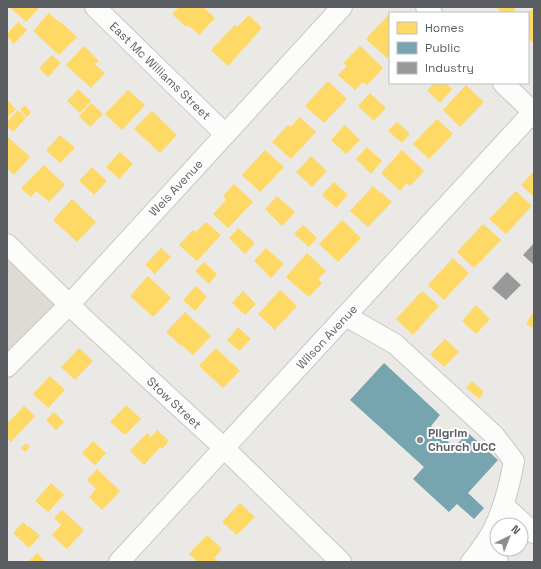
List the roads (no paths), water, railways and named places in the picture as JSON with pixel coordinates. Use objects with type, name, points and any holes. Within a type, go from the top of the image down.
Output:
[{"type":"street","name":"East Mc Williams Street","points":[[95,7],[225,134]]},
{"type":"street","name":"Weis Avenue","points":[[7,367],[69,304],[342,7]]},
{"type":"street","points":[[504,84],[534,112]]},
{"type":"street","name":"Wilson Avenue","points":[[119,562],[534,112]]},
{"type":"street","name":"Stow Street","points":[[7,244],[83,318],[224,448],[341,562]]},
{"type":"street","points":[[346,316],[395,344],[494,435],[514,461],[504,505],[495,527],[477,555],[498,562]]},
{"type":"street","points":[[504,505],[534,533]]},
{"type":"place","name":"Pilgrim Church UCC","points":[[420,440]]}]
